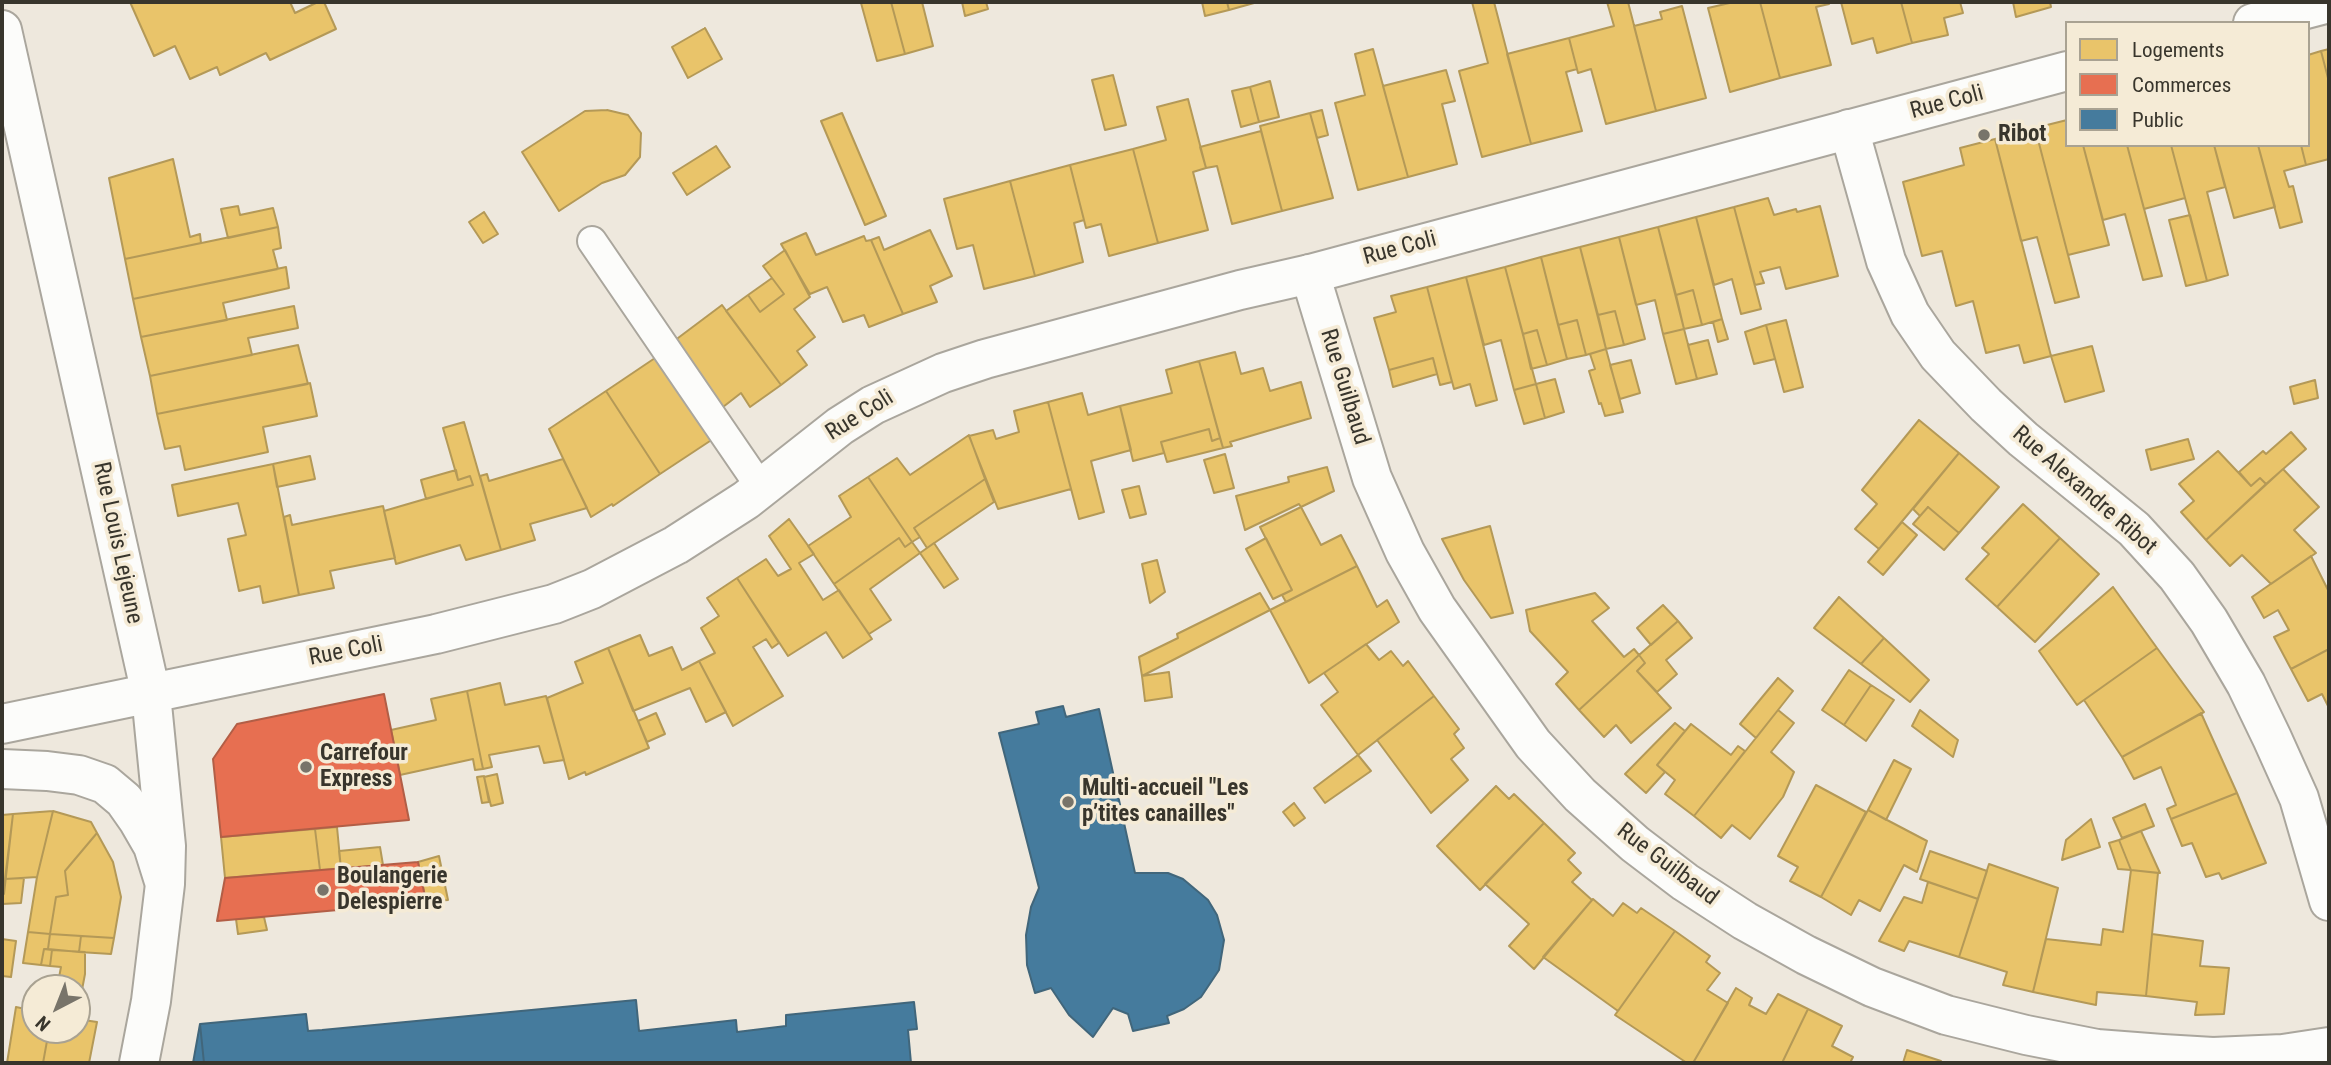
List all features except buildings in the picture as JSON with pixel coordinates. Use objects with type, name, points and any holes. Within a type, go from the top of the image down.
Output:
[{"type":"street","points":[[2261,21],[2329,3]]},
{"type":"street","name":"Rue Louis Lejeune","points":[[2,30],[15,143],[151,694],[166,846],[165,884],[151,1001],[139,1063]]},
{"type":"street","name":"Rue Coli","points":[[2,724],[436,634],[554,604],[592,589],[666,551],[716,521],[799,456],[873,405],[943,373],[1240,289],[1310,274],[2065,72]]},
{"type":"street","name":"Rue Alexandre Ribot","points":[[1849,129],[1886,261],[1910,314],[1938,355],[2023,439],[2134,529],[2177,576],[2209,621],[2246,684],[2299,799],[2329,901]]},
{"type":"street","name":"Rue Guilbaud","points":[[1310,274],[1371,478],[1405,552],[1437,609],[1533,744],[1580,795],[1635,844],[1685,883],[1806,955],[1872,987],[1959,1018],[2097,1049],[2213,1057],[2283,1054],[2329,1047]]},
{"type":"street","points":[[2,769],[79,775],[105,784],[124,800],[138,820],[153,846],[165,884]]},
{"type":"lane","points":[[592,241],[761,488]]},
{"type":"place","name":"Ribot","points":[[1984,135]]},
{"type":"place","name":"Carrefour Express","points":[[306,767]]},
{"type":"place","name":"Multi-accueil \"Les p’tites canailles\"","points":[[1068,802]]},
{"type":"place","name":"Boulangerie Delespierre","points":[[323,890]]}]
